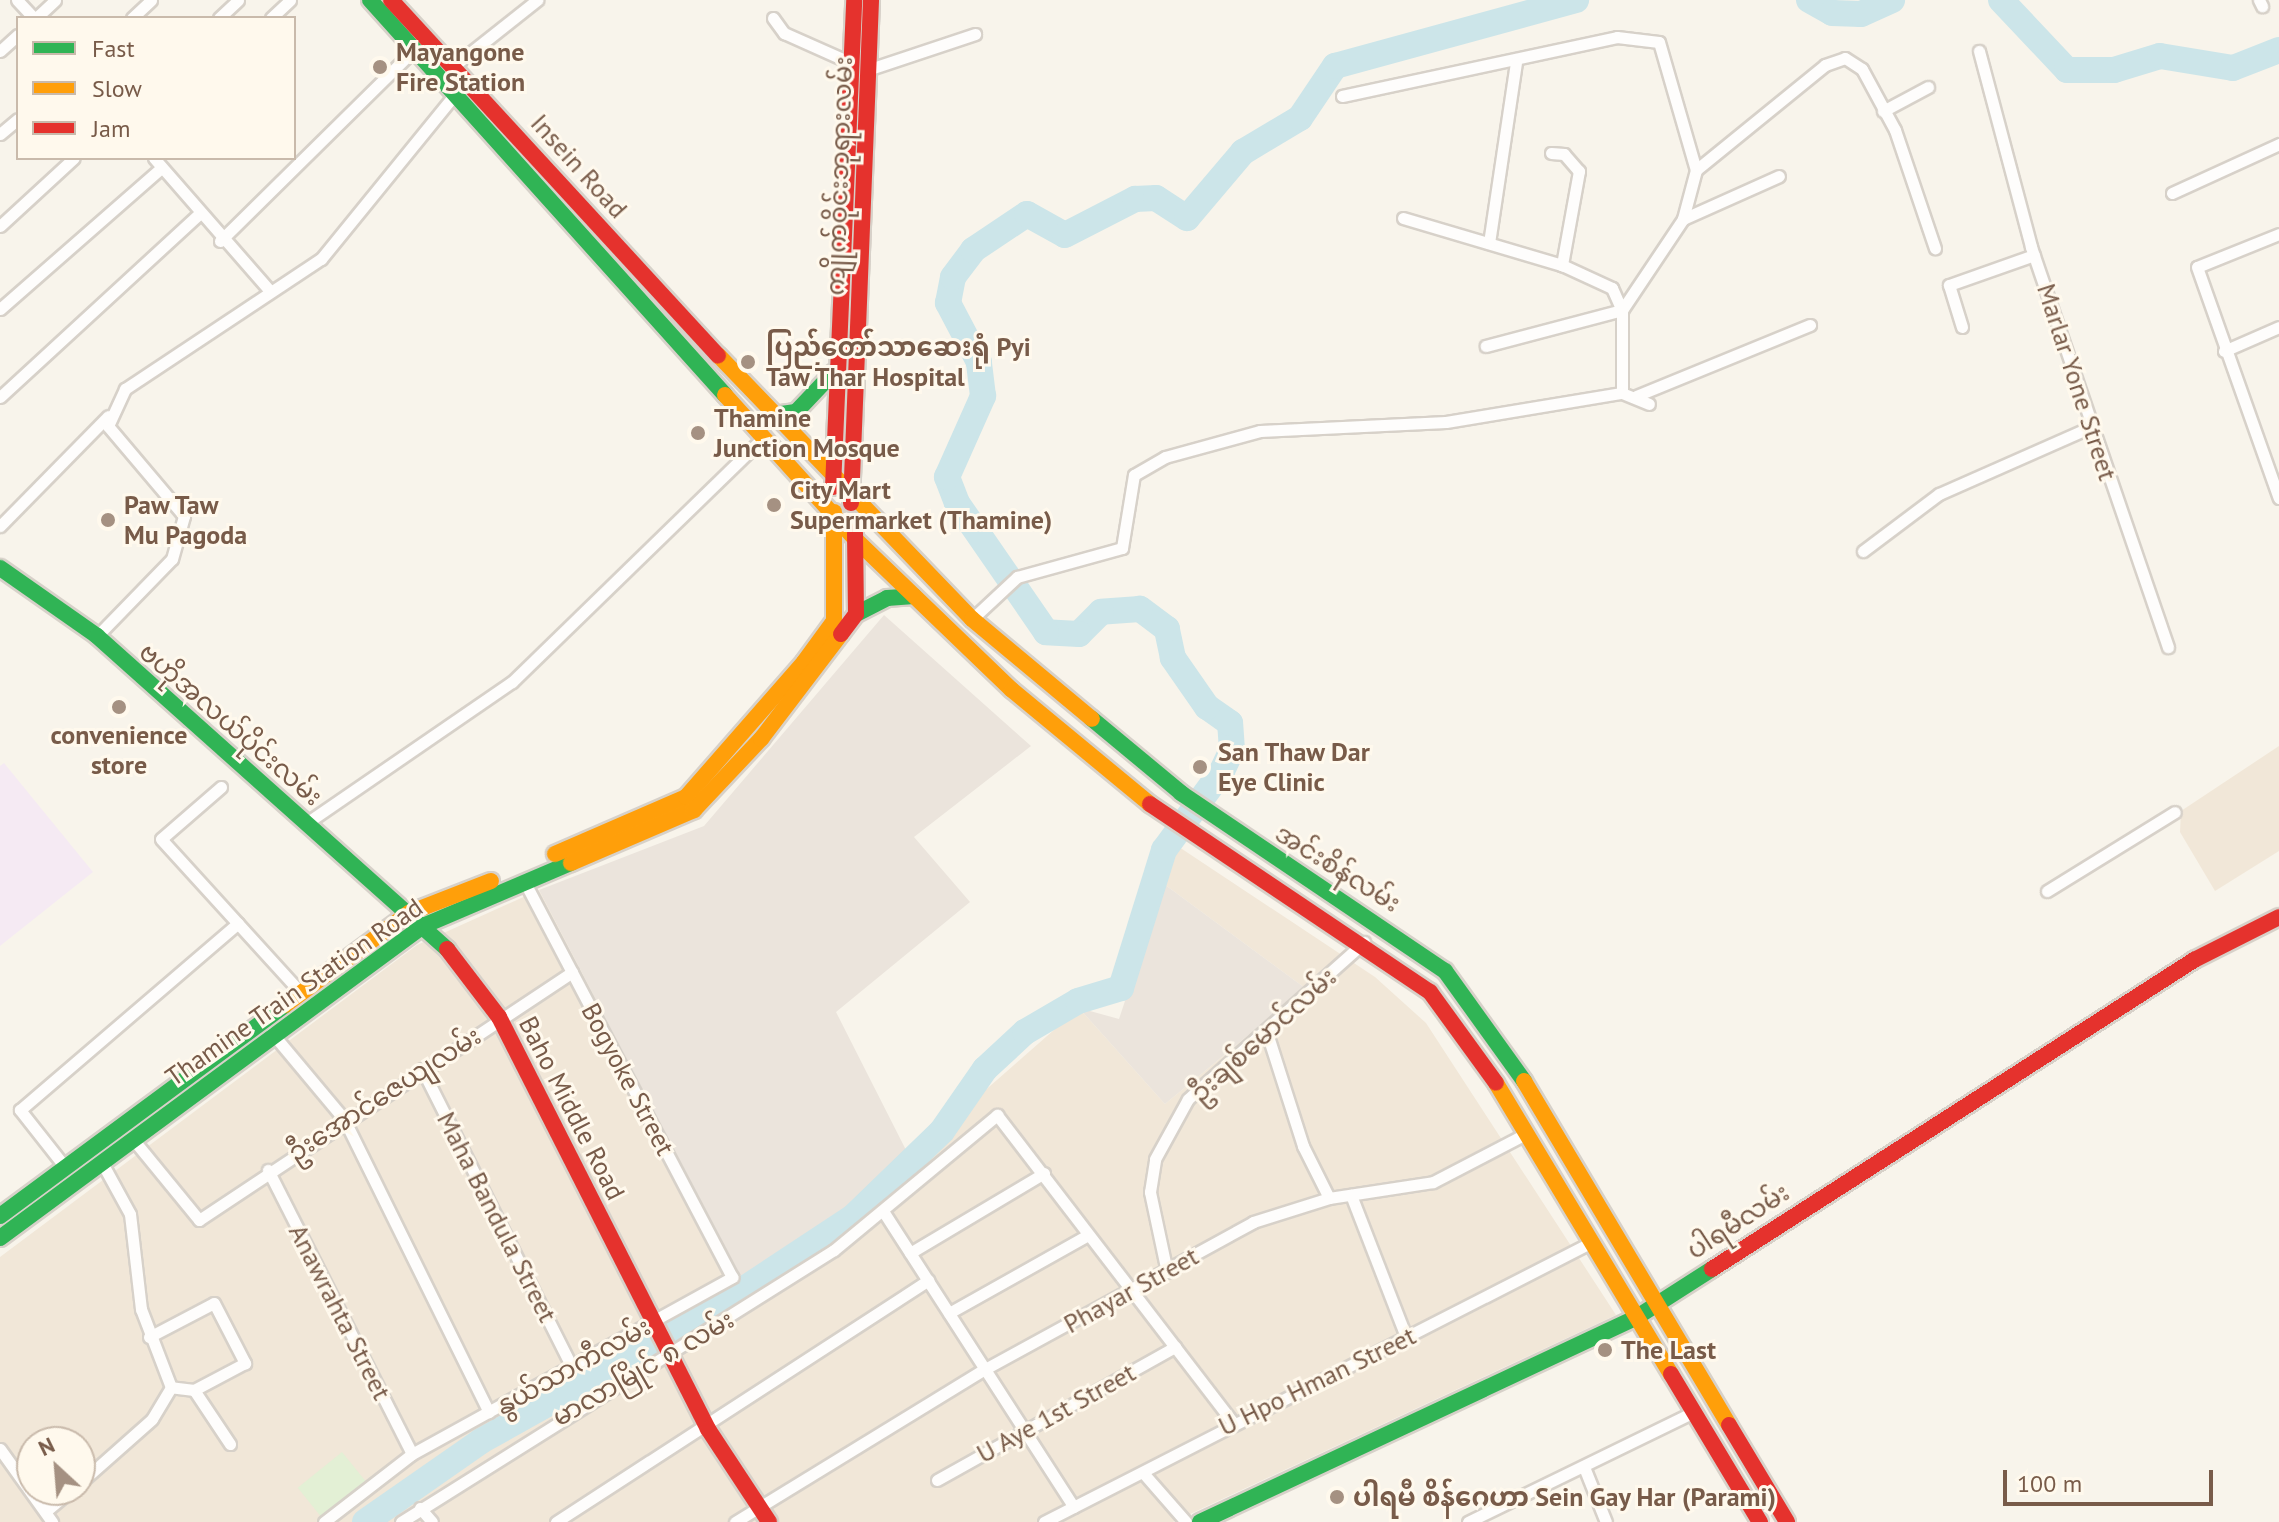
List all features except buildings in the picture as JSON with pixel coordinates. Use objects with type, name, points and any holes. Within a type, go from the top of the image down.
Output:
[{"type":"main road","points":[[370,0],[420,43],[455,94],[834,514]]},
{"type":"main road","name":"Insein Road","points":[[391,0],[420,43],[455,65],[731,367]]},
{"type":"main road","name":"ကျိုက်ဝိုင်းဘုရားလမ်း","points":[[833,481],[834,372],[854,0]]},
{"type":"main road","name":"ကျိုက်ဝိုင်းဘုရားလမ်း","points":[[856,540],[850,499],[871,0]]},
{"type":"main road","name":"အင်းစိန်လမ်း","points":[[731,367],[850,499],[972,619],[1181,793],[1342,898],[1445,971],[1501,1043],[1787,1522]]},
{"type":"main road","points":[[774,415],[796,412],[834,372]]},
{"type":"main road","name":"Thamine Train Station Road","points":[[0,1216],[65,1167],[132,1138],[272,1032],[300,992],[409,913],[686,797],[834,621],[833,481]]},
{"type":"main road","name":"အင်းစိန်လမ်း","points":[[834,514],[856,540],[1012,690],[1166,816],[1364,941],[1446,1010],[1527,1133],[1637,1317]]},
{"type":"main road","points":[[856,540],[856,614],[887,598],[914,596]]},
{"type":"main road","name":"ဗဟိုအလယ်ပိုင်းလမ်း","points":[[0,568],[97,636],[423,926]]},
{"type":"main road","name":"Thamine Train Station Road","points":[[0,1238],[101,1154],[286,1013],[423,926],[524,880],[694,810],[771,727],[856,614]]},
{"type":"main road","points":[[1328,919],[1342,898]]},
{"type":"main road","name":"ပါရမီလမ်း","points":[[1200,1522],[1637,1317],[2194,960],[2279,917]]},
{"type":"main road","name":"Baho Middle Road","points":[[423,926],[499,1017],[708,1429],[769,1522]]},
{"type":"main road","points":[[1637,1317],[1760,1522]]},
{"type":"street","points":[[17,0],[33,16]]},
{"type":"street","points":[[37,16],[55,0]]},
{"type":"street","points":[[134,16],[151,0]]},
{"type":"street","points":[[221,16],[238,0]]},
{"type":"street","points":[[273,16],[290,0]]},
{"type":"street","points":[[455,65],[537,0]]},
{"type":"street","points":[[773,18],[784,33],[849,62]]},
{"type":"street","points":[[867,70],[975,34]]},
{"type":"street","points":[[1342,96],[1651,35],[1696,170],[1683,219],[1622,310],[1486,346]]},
{"type":"street","points":[[0,51],[16,37]]},
{"type":"street","points":[[220,241],[420,43]]},
{"type":"street","name":"Marlar Yone Street","points":[[1979,51],[2034,255],[2168,647]]},
{"type":"street","points":[[1696,170],[1835,60],[1862,69],[1883,111],[1935,248]]},
{"type":"street","points":[[1489,243],[1516,62]]},
{"type":"street","points":[[1883,111],[1928,87]]},
{"type":"street","points":[[0,526],[108,421],[125,389],[321,259],[455,94]]},
{"type":"street","points":[[0,134],[16,121]]},
{"type":"street","points":[[2172,193],[2279,144]]},
{"type":"street","points":[[1551,153],[1564,154],[1579,171],[1562,265]]},
{"type":"street","points":[[0,226],[72,160]]},
{"type":"street","points":[[0,309],[158,163],[220,241],[270,291]]},
{"type":"street","points":[[1683,219],[1779,176]]},
{"type":"street","points":[[0,397],[200,213]]},
{"type":"street","points":[[1403,218],[1562,265],[1612,288],[1622,310],[1622,393]]},
{"type":"street","points":[[2279,234],[2197,267],[2224,351],[2279,498]]},
{"type":"street","points":[[1962,327],[1949,285],[2034,255]]},
{"type":"street","points":[[1636,396],[1810,325]]},
{"type":"street","points":[[2224,351],[2279,327]]},
{"type":"street","points":[[972,619],[1017,577],[1122,548],[1134,475],[1165,457],[1237,434],[1446,422],[1622,393],[1636,396],[1649,404]]},
{"type":"street","points":[[97,636],[172,559],[184,516],[108,421]]},
{"type":"street","points":[[1863,551],[1939,494],[2091,427]]},
{"type":"street","points":[[308,822],[512,682],[765,436]]},
{"type":"street","points":[[221,787],[161,839],[300,992]]},
{"type":"street","points":[[2047,891],[2175,812]]},
{"type":"street","name":"Bogyoke Street","points":[[524,880],[732,1277]]},
{"type":"street","points":[[65,1167],[20,1110],[238,923]]},
{"type":"street","name":"ဦးချစ်မောင်လမ်း","points":[[1167,1272],[1150,1192],[1155,1159],[1188,1099],[1267,1033],[1364,941]]},
{"type":"street","name":"ဦးအောင်ဇေယျလမ်း","points":[[132,1138],[199,1220],[344,1119],[572,972]]},
{"type":"street","points":[[272,1032],[344,1119],[489,1412]]},
{"type":"street","points":[[1267,1033],[1303,1146],[1329,1198]]},
{"type":"street","name":"Maha Bandula Street","points":[[422,1069],[571,1365]]},
{"type":"street","name":"မာလာမြိုင် ၈ လမ်း","points":[[401,1522],[567,1412],[669,1355],[883,1211],[997,1115],[1044,1173]]},
{"type":"street","name":"Phayar Street","points":[[735,1522],[985,1369],[1129,1294],[1253,1222],[1329,1198],[1433,1182],[1527,1133]]},
{"type":"street","points":[[101,1154],[130,1214],[149,1337],[171,1387]]},
{"type":"street","name":"Anawrahta Street","points":[[268,1170],[412,1454]]},
{"type":"street","points":[[910,1253],[1044,1173],[1129,1294],[1232,1421]]},
{"type":"street","points":[[1351,1195],[1406,1337]]},
{"type":"street","points":[[883,1211],[1074,1507]]},
{"type":"street","points":[[949,1313],[1086,1236]]},
{"type":"street","name":"U Hpo Hman Street","points":[[1044,1522],[1145,1475],[1232,1421],[1592,1242]]},
{"type":"street","name":"နွယ်သာကီလမ်း","points":[[324,1522],[412,1454],[571,1365],[654,1325],[732,1277]]},
{"type":"street","points":[[556,1522],[708,1429],[928,1280]]},
{"type":"street","points":[[149,1337],[214,1303],[245,1363],[194,1390],[171,1387]]},
{"type":"street","name":"U Aye 1st Street","points":[[937,1480],[1175,1347]]},
{"type":"street","points":[[96,1469],[152,1419],[171,1387]]},
{"type":"street","points":[[194,1390],[230,1444]]},
{"type":"street","points":[[1474,1521],[1694,1412]]},
{"type":"street","points":[[0,1449],[52,1522]]},
{"type":"street","points":[[1584,1467],[1606,1522]]},
{"type":"street","points":[[1145,1475],[1186,1522]]},
{"type":"street","points":[[46,1511],[52,1506]]},
{"type":"street","points":[[420,1508],[432,1522]]},
{"type":"shaded area","points":[[884,615],[1031,746],[914,837],[970,902],[836,1012],[907,1152],[850,1209],[743,1283],[539,890],[704,826]]},
{"type":"shaded area","points":[[2279,746],[2279,851],[2215,891],[2180,832],[2181,811]]},
{"type":"shaded area","points":[[4,763],[93,872],[0,946],[0,766]]},
{"type":"shaded area","points":[[1179,847],[1375,977],[1426,1023],[1616,1315],[1173,1522],[0,1522],[0,1257],[417,945],[539,890],[743,1283],[850,1209],[1079,1008],[1165,1104],[1305,988],[1164,884]]},
{"type":"shaded area","points":[[1164,884],[1305,988],[1165,1104],[1079,1008],[1119,1019]]},
{"type":"green space","points":[[342,1452],[366,1482],[322,1517],[298,1488]]},
{"type":"waterway","points":[[365,1522],[481,1441],[694,1322],[852,1218],[942,1131],[985,1069],[1025,1032],[1078,1001],[1121,988],[1164,850],[1222,771],[1232,750],[1230,723],[1207,707],[1173,658],[1167,629],[1140,609],[1101,612],[1079,634],[1046,632],[957,503],[947,477],[983,396],[979,362],[948,303],[953,277],[973,250],[1027,214],[1065,235],[1135,199],[1156,198],[1187,218],[1243,152],[1300,118],[1335,66],[1576,0]]},
{"type":"waterway","points":[[1809,0],[1832,13],[1861,14],[1892,0]]},
{"type":"waterway","points":[[2001,0],[2067,70],[2114,70],[2160,56],[2233,68],[2279,50]]},
{"type":"traffic: fast","points":[[370,0],[725,395]]},
{"type":"traffic: fast","points":[[774,415],[796,412],[834,372]]},
{"type":"traffic: fast","points":[[0,568],[97,636],[447,949]]},
{"type":"traffic: fast","points":[[856,614],[887,598],[914,596]]},
{"type":"traffic: fast","points":[[1092,719],[1181,793],[1445,971],[1524,1081]]},
{"type":"traffic: fast","points":[[0,1238],[423,926],[571,863]]},
{"type":"traffic: fast","points":[[0,1216],[285,1005]]},
{"type":"traffic: fast","points":[[1200,1522],[1637,1317],[1712,1269]]},
{"type":"traffic: slow","points":[[718,355],[972,619],[1092,719]]},
{"type":"traffic: slow","points":[[725,395],[856,540],[1012,690],[1150,804]]},
{"type":"traffic: slow","points":[[555,854],[686,797],[804,662],[834,621],[834,512]]},
{"type":"traffic: slow","points":[[571,863],[694,810],[761,739],[841,634]]},
{"type":"traffic: slow","points":[[285,1005],[409,913],[491,881]]},
{"type":"traffic: slow","points":[[1524,1081],[1729,1425]]},
{"type":"traffic: slow","points":[[1496,1083],[1671,1374]]},
{"type":"traffic: jam","points":[[391,0],[718,355]]},
{"type":"traffic: jam","points":[[833,487],[854,0]]},
{"type":"traffic: jam","points":[[851,503],[871,0]]},
{"type":"traffic: jam","points":[[841,634],[856,614],[855,533]]},
{"type":"traffic: jam","points":[[1150,804],[1430,992],[1496,1083]]},
{"type":"traffic: jam","points":[[1712,1269],[2194,960],[2279,917]]},
{"type":"traffic: jam","points":[[447,949],[499,1017],[708,1429],[769,1522]]},
{"type":"traffic: jam","points":[[1671,1374],[1760,1522]]},
{"type":"traffic: jam","points":[[1729,1425],[1787,1522]]},
{"type":"place","name":"Mayangone Fire Station","points":[[380,67]]},
{"type":"place","name":"ပြည်တော်သာဆေးရုံ Pyi Taw Thar Hospital","points":[[748,362]]},
{"type":"place","name":"Thamine Junction Mosque","points":[[698,433]]},
{"type":"place","name":"City Mart Supermarket (Thamine)","points":[[774,505]]},
{"type":"place","name":"Paw Taw Mu Pagoda","points":[[108,520]]},
{"type":"place","name":"convenience store","points":[[119,707]]},
{"type":"place","name":"San Thaw Dar Eye Clinic","points":[[1200,767]]},
{"type":"place","name":"The Last","points":[[1605,1350]]},
{"type":"place","name":"ပါရမီ စိန်ဂေဟာ Sein Gay Har (Parami)","points":[[1337,1497]]}]
